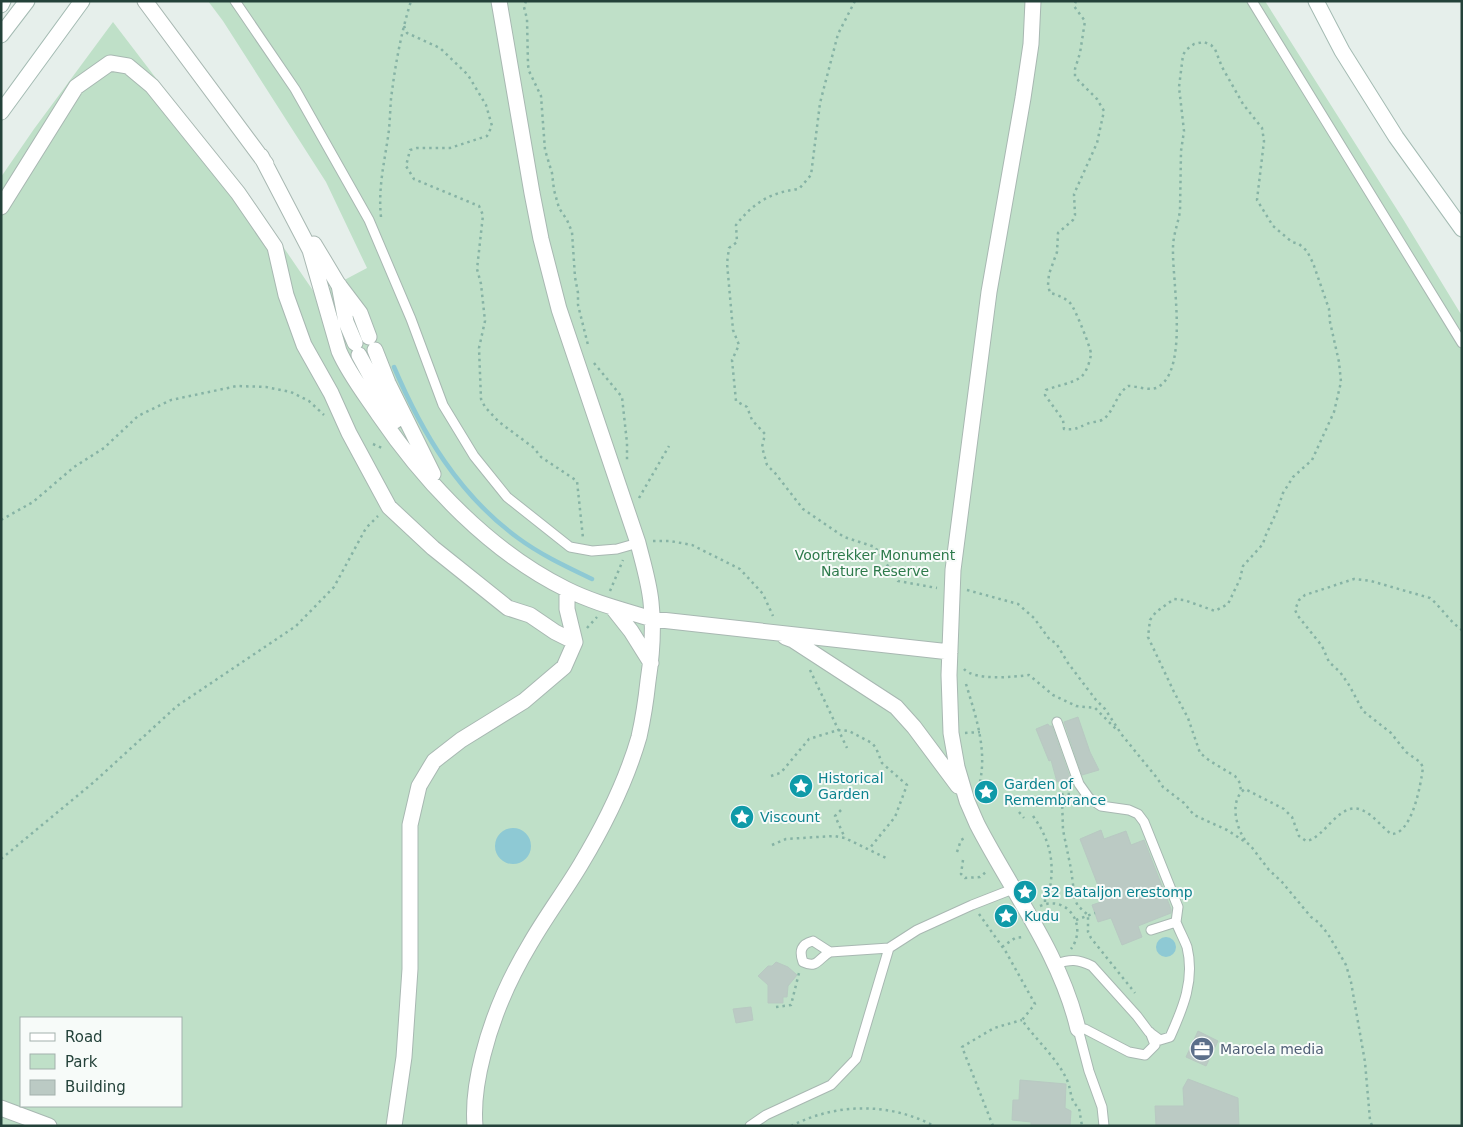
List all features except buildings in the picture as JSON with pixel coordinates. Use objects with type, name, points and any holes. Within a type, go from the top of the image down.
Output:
[{"type":"street","points":[[1,6],[3,1]]},
{"type":"street","points":[[1,35],[27,1]]},
{"type":"street","points":[[1,112],[82,1]]},
{"type":"street","points":[[146,1],[260,156],[338,284],[360,313],[404,418],[444,495]]},
{"type":"street","points":[[475,1126],[474,1103],[480,1066],[497,1007],[530,943],[581,865],[604,825],[623,785],[639,736],[651,664],[652,619],[646,574],[638,543],[557,300],[532,193],[499,1]]},
{"type":"street","points":[[1033,1],[1031,44],[1024,98],[989,292],[953,570],[949,675],[953,751],[973,796],[988,846],[1013,889],[1061,959],[1062,978],[1078,1029]]},
{"type":"street","points":[[1316,1],[1342,51],[1396,137],[1462,229]]},
{"type":"street","points":[[1,207],[55,117],[76,86],[110,63],[128,66],[152,86],[238,193],[275,247],[286,295],[304,346],[331,393],[349,433],[389,507],[433,548],[508,608],[530,614],[555,632],[575,642]]},
{"type":"street","points":[[260,156],[310,250],[345,366],[399,445],[470,522],[508,554],[567,590],[610,602],[652,619],[771,626],[950,652]]},
{"type":"street","points":[[338,284],[346,322],[384,404],[444,495]]},
{"type":"street","points":[[394,1126],[404,1056],[410,969],[410,825],[419,786],[434,760],[461,740],[524,701],[564,668],[575,642],[567,609],[567,590]]},
{"type":"street","points":[[610,602],[631,631],[651,664]]},
{"type":"street","points":[[771,626],[896,707],[954,779],[973,796]]},
{"type":"street","points":[[1,1108],[49,1126]]},
{"type":"lane","points":[[235,1],[296,89],[369,220],[411,318],[443,404],[474,456],[507,497],[570,547],[592,551],[617,549],[638,543]]},
{"type":"lane","points":[[1252,1],[1462,343]]},
{"type":"lane","points":[[1057,722],[1080,784],[1089,798],[1101,806],[1129,810],[1138,814],[1144,822],[1178,907],[1176,922],[1186,947],[1191,976],[1181,1012],[1170,1037],[1160,1040],[1149,1032]]},
{"type":"lane","points":[[830,952],[813,941],[807,942],[800,950],[802,962],[815,964],[830,952],[889,948],[917,930],[1013,889]]},
{"type":"lane","points":[[1151,930],[1176,922]]},
{"type":"lane","points":[[750,1126],[766,1115],[831,1085],[856,1059],[889,948]]},
{"type":"lane","points":[[1061,959],[1082,961],[1092,966],[1137,1016],[1149,1032],[1155,1045],[1145,1055],[1129,1052],[1085,1029],[1078,1029],[1089,1071],[1102,1107],[1104,1126]]},
{"type":"path","points":[[382,220],[380,200],[381,175],[388,135],[391,98],[404,26],[411,1]]},
{"type":"path","points":[[526,1],[524,7],[527,18],[529,71],[541,96],[545,150],[552,173],[554,190],[560,208],[572,232],[578,305],[588,342],[588,349]]},
{"type":"path","points":[[855,1],[838,34],[820,103],[811,175],[798,189],[782,191],[757,202],[736,224],[737,242],[729,248],[727,263],[733,330],[739,345],[732,360],[736,401],[748,407],[752,420],[765,434],[762,448],[766,465],[775,472],[803,509],[844,537],[875,547],[898,581],[945,589]]},
{"type":"path","points":[[1076,1],[1074,6],[1085,21],[1075,77],[1097,99],[1104,110],[1097,143],[1074,194],[1075,215],[1068,226],[1058,233],[1057,252],[1049,274],[1048,285],[1050,293],[1069,301],[1074,307],[1091,354],[1083,375],[1075,380],[1046,390],[1046,395],[1063,420],[1064,429],[1076,430],[1086,424],[1103,419],[1112,409],[1116,399],[1128,386],[1152,389],[1160,386],[1168,377],[1173,365],[1178,317],[1173,246],[1180,211],[1181,151],[1184,131],[1179,87],[1183,55],[1194,44],[1204,42],[1211,44],[1243,104],[1262,128],[1264,141],[1257,200],[1277,231],[1307,250],[1317,272],[1329,309],[1341,382],[1334,412],[1312,460],[1293,477],[1283,493],[1277,511],[1264,537],[1264,544],[1243,566],[1240,579],[1228,604],[1215,612],[1184,600],[1174,599],[1156,612],[1150,620],[1148,637],[1188,718],[1200,753],[1235,776],[1240,783],[1241,792],[1236,810],[1239,832],[1311,917],[1318,922],[1346,965],[1360,1027],[1372,1126]]},
{"type":"path","points":[[404,26],[407,33],[440,48],[468,75],[486,104],[492,126],[487,136],[450,148],[417,148],[410,150],[406,166],[414,179],[479,206],[483,215],[477,269],[481,284],[485,321],[479,348],[481,399],[485,407],[499,422],[534,448],[541,457],[577,481],[585,550]]},
{"type":"path","points":[[593,362],[622,397],[627,443],[626,459],[629,466]]},
{"type":"path","points":[[1,520],[33,502],[74,467],[104,448],[138,416],[171,400],[237,386],[266,387],[291,392],[309,400],[324,416],[349,433]]},
{"type":"path","points":[[373,444],[387,450]]},
{"type":"path","points":[[637,490],[639,499],[669,446]]},
{"type":"path","points":[[1,859],[94,782],[177,706],[296,626],[334,588],[366,528],[389,507]]},
{"type":"path","points":[[610,602],[638,543],[670,541],[692,545],[740,569],[763,594],[771,626]]},
{"type":"path","points":[[1241,792],[1245,789],[1284,808],[1292,817],[1298,836],[1306,842],[1313,841],[1333,819],[1346,811],[1358,808],[1365,811],[1390,834],[1396,835],[1402,831],[1412,814],[1422,783],[1423,767],[1420,762],[1406,752],[1391,733],[1363,711],[1349,685],[1340,672],[1329,662],[1322,646],[1308,626],[1302,622],[1295,610],[1298,600],[1305,595],[1354,578],[1430,598],[1438,604],[1452,624],[1462,630]]},
{"type":"path","points":[[958,590],[968,590],[1018,604],[1034,618],[1050,640],[1056,644],[1068,664],[1152,771],[1163,788],[1184,803],[1194,815],[1245,840]]},
{"type":"path","points":[[950,652],[967,672],[987,677],[1008,678],[1029,675],[1053,695],[1076,706],[1095,708],[1122,735]]},
{"type":"path","points":[[808,665],[847,748]]},
{"type":"path","points":[[949,675],[957,676],[966,683],[978,722],[981,738],[982,773],[973,796]]},
{"type":"path","points":[[771,776],[780,773],[809,738],[838,730],[849,732],[872,743],[882,763],[905,782],[906,785],[896,817],[869,849]]},
{"type":"path","points":[[1074,796],[1068,793],[1063,794],[1063,830],[1075,900],[1078,906],[1088,915],[1088,932],[1091,938],[1137,997]]},
{"type":"path","points":[[841,810],[836,816],[845,838]]},
{"type":"path","points":[[1019,812],[1024,818]]},
{"type":"path","points":[[1033,816],[1044,834],[1052,860],[1053,874],[1049,893],[1044,894],[1045,904]]},
{"type":"path","points":[[772,845],[786,839],[803,839],[824,835],[845,838],[886,858]]},
{"type":"path","points":[[958,852],[961,840]]},
{"type":"path","points":[[964,860],[961,874],[965,878],[980,878],[983,873]]},
{"type":"path","points":[[1036,908],[1045,904],[1058,904],[1065,908],[1076,920],[1078,934],[1076,942],[1061,959]]},
{"type":"path","points":[[972,905],[1002,947],[1035,1004],[1022,1020],[994,1028],[962,1047],[993,1126]]},
{"type":"path","points":[[1076,920],[1095,913]]},
{"type":"path","points":[[1002,947],[1015,938],[1025,937],[1026,943]]},
{"type":"path","points":[[776,1008],[791,1005],[799,974],[806,964]]},
{"type":"path","points":[[1022,1020],[1048,1052],[1067,1080],[1073,1104],[1079,1108],[1082,1126]]},
{"type":"path","points":[[791,1126],[822,1113],[862,1108],[907,1114],[934,1126]]},
{"type":"green space","name":"Voortrekker Monument Nature Reserve","points":[[208,1],[1265,1],[1462,316],[1462,1126],[1,1126],[1,177],[113,22],[269,226],[316,295],[367,268],[326,182],[223,21]]},
{"type":"water","points":[[513,828],[526,833],[531,846],[526,859],[513,864],[500,859],[495,846],[500,833]]},
{"type":"water","points":[[1166,937],[1173,940],[1176,947],[1173,954],[1166,957],[1159,954],[1156,947],[1159,940]]},
{"type":"waterway","points":[[394,367],[430,439],[444,461],[478,502],[518,538],[554,560],[592,579]]},
{"type":"place","name":"Historical Garden","points":[[801,786]]},
{"type":"place","name":"Garden of Remembrance","points":[[986,792]]},
{"type":"place","name":"Viscount","points":[[742,817]]},
{"type":"place","name":"32 Bataljon erestomp","points":[[1025,892]]},
{"type":"place","name":"Kudu","points":[[1006,916]]},
{"type":"place","name":"Maroela media","points":[[1202,1049]]}]
